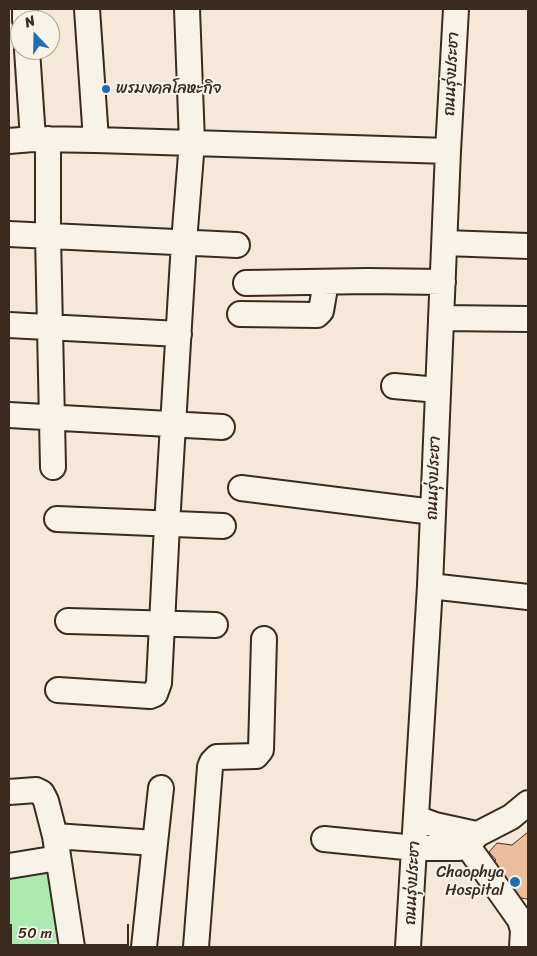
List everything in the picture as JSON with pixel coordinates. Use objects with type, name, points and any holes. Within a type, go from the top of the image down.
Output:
[{"type":"street","points":[[87,9],[96,140]]},
{"type":"street","points":[[58,690],[150,696],[155,694],[159,683],[164,623],[167,524],[184,242],[192,142],[187,9]]},
{"type":"street","name":"ถนนรุ่งประชา","points":[[408,947],[430,586],[448,151],[456,9]]},
{"type":"street","points":[[29,60],[41,139],[48,236],[53,467]]},
{"type":"street","points":[[9,142],[41,139],[96,140],[448,151]]},
{"type":"street","points":[[9,234],[237,245]]},
{"type":"street","points":[[445,243],[528,246]]},
{"type":"street","points":[[240,314],[317,315],[321,311],[326,282]]},
{"type":"street","points":[[246,283],[443,282]]},
{"type":"street","points":[[442,318],[528,319]]},
{"type":"street","points":[[9,325],[179,334]]},
{"type":"street","points":[[394,386],[438,390]]},
{"type":"street","points":[[9,415],[222,427]]},
{"type":"street","points":[[241,488],[433,512]]},
{"type":"street","points":[[57,519],[223,526]]},
{"type":"street","points":[[430,586],[528,597]]},
{"type":"street","points":[[68,621],[215,624]]},
{"type":"street","points":[[196,947],[210,767],[217,757],[256,756],[261,750],[264,639]]},
{"type":"street","points":[[144,947],[161,788]]},
{"type":"street","points":[[9,792],[36,790],[42,792],[46,801],[57,847],[72,947]]},
{"type":"street","points":[[324,840],[415,848],[451,849],[468,837],[511,817],[528,803]]},
{"type":"street","points":[[416,818],[468,837],[520,920],[524,930],[522,947]]},
{"type":"street","points":[[9,866],[57,847],[155,842]]},
{"type":"green space","points":[[51,867],[62,941],[37,947],[9,947],[9,875]]},
{"type":"building","name":"Chaophya Hospital","points":[[528,832],[528,901],[527,899],[515,897],[489,866],[496,860],[489,852],[497,843],[512,845]]},
{"type":"place","name":"พรมงคลโลหะกิจ","points":[[106,89]]},
{"type":"place","name":"Chaophya Hospital","points":[[515,882]]}]
